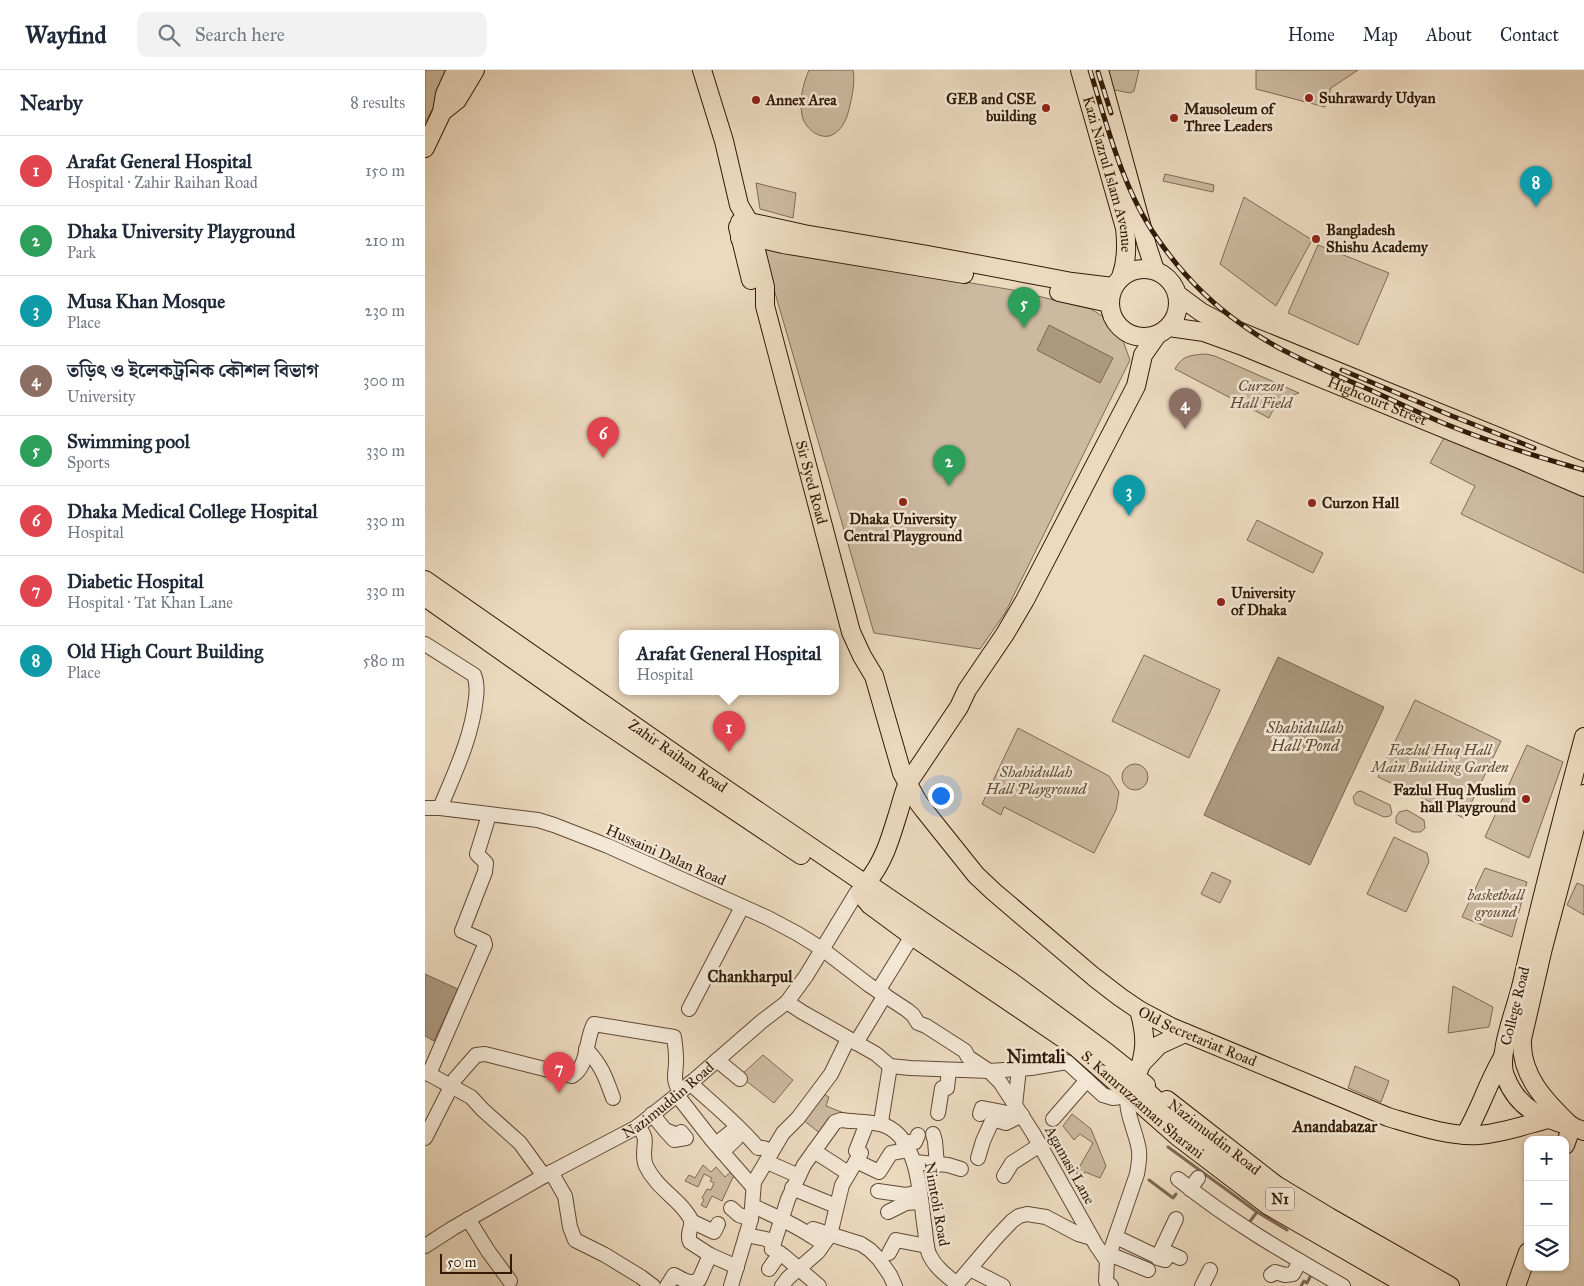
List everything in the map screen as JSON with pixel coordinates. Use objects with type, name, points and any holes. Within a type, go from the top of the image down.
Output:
[{"type":"highway","points":[[862,886],[1027,1004],[1135,1085]]},
{"type":"highway","name":"N1","points":[[1135,1085],[1175,1127],[1274,1203],[1318,1231],[1417,1286]]},
{"type":"highway","name":"N1","points":[[1135,1085],[1253,1181],[1288,1205],[1351,1243],[1430,1286]]},
{"type":"main road","points":[[425,148],[441,112],[445,94],[455,70]]},
{"type":"main road","points":[[441,112],[457,100],[475,70]]},
{"type":"main road","name":"Sir Syed Road","points":[[702,70],[724,141],[743,225],[765,287],[765,306],[851,632],[874,676],[903,783]]},
{"type":"main road","name":"Kazi Nazrul Islam Avenue","points":[[1080,70],[1125,228],[1127,257],[1125,266],[1114,289]]},
{"type":"main road","name":"Kazi Nazrul Islam Avenue","points":[[1099,70],[1155,270]]},
{"type":"main road","points":[[743,225],[1016,283],[1114,289]]},
{"type":"main road","points":[[862,886],[881,849],[903,783],[959,707],[967,690],[1005,634],[1025,600],[1136,386],[1143,355],[1176,318],[1179,306],[1178,295],[1173,284],[1155,270],[1143,268],[1131,271],[1114,289],[1114,320],[1120,328],[1136,337],[1143,338],[1163,331]]},
{"type":"main road","name":"Highcourt Street","points":[[1178,295],[1201,312],[1231,328],[1581,469]]},
{"type":"main road","name":"Highcourt Street","points":[[1163,331],[1205,332],[1584,487]]},
{"type":"main road","points":[[1136,337],[1143,355]]},
{"type":"main road","name":"Zahir Raihan Road","points":[[425,580],[862,886]]},
{"type":"main road","name":"Zahir Raihan Road","points":[[425,597],[591,714],[862,886]]},
{"type":"main road","name":"College Road","points":[[1578,1129],[1547,1119],[1521,1102],[1503,1072],[1503,1056],[1504,1045],[1584,737]]},
{"type":"main road","name":"Old Secretariat Road","points":[[903,783],[976,875],[1094,977],[1139,1010],[1185,1033],[1388,1116],[1434,1129],[1465,1135],[1479,1135],[1503,1131],[1547,1119]]},
{"type":"main road","name":"College Road","points":[[1578,1129],[1545,1100],[1532,1081],[1521,1050],[1543,948],[1584,794]]},
{"type":"main road","name":"S. Kamruzzaman Sharani","points":[[862,886],[870,905],[1070,1056],[1135,1085],[1204,1158],[1269,1206],[1408,1286]]},
{"type":"main road","points":[[1135,1085],[1144,1050],[1144,1037],[1139,1010]]},
{"type":"main road","points":[[1135,1085],[1159,1045],[1185,1033]]},
{"type":"main road","points":[[1465,1135],[1475,1119],[1493,1073],[1503,1056]]},
{"type":"main road","name":"Nazimuddin Road","points":[[1135,1085],[1276,1185],[1450,1286]]},
{"type":"main road","points":[[1569,1140],[1578,1129]]},
{"type":"main road","points":[[1515,1286],[1524,1262]]},
{"type":"street","points":[[425,644],[474,675],[477,687],[473,724],[467,744],[440,808]]},
{"type":"street","name":"Hussaini Dalan Road","points":[[425,808],[523,817],[554,825],[608,846],[797,934],[882,993]]},
{"type":"street","points":[[489,815],[477,854],[486,864],[485,872],[461,931],[484,941],[485,945],[427,1073],[471,1097],[520,1143],[548,1174],[565,1196],[570,1227],[575,1240],[605,1255],[653,1286]]},
{"type":"street","name":"Nazimuddin Road","points":[[425,1246],[468,1219],[637,1126],[682,1090],[787,1002],[862,886]]},
{"type":"street","points":[[689,1009],[742,907]]},
{"type":"street","points":[[731,1286],[752,1213],[753,1187],[783,1134],[799,1118],[852,1041],[882,993],[912,936]]},
{"type":"street","name":"Agamasi Lane","points":[[882,993],[907,1010],[918,1023],[927,1026],[965,1051],[968,1057],[989,1071],[1000,1082],[1040,1145],[1091,1238],[1108,1258]]},
{"type":"street","points":[[787,1002],[884,1060],[890,1066],[989,1071],[1019,1069],[1070,1056],[1087,1080],[1107,1097],[1115,1098],[1135,1085]]},
{"type":"street","points":[[425,1138],[455,1079],[480,1053],[572,1076],[577,1073],[582,1065],[588,1037],[594,1024],[674,1037],[677,1059],[674,1076],[675,1083],[682,1090],[740,1128],[758,1148],[762,1147],[768,1150],[769,1158],[796,1182],[836,1206]]},
{"type":"street","points":[[586,1049],[598,1061],[613,1098]]},
{"type":"street","points":[[717,1060],[740,1079]]},
{"type":"street","points":[[864,1126],[881,1122],[890,1066]]},
{"type":"street","points":[[978,1158],[993,1119],[1006,1123],[1019,1111],[1019,1069]]},
{"type":"street","points":[[938,1113],[942,1088],[947,1088],[949,1070]]},
{"type":"street","points":[[1053,1120],[1087,1080]]},
{"type":"street","points":[[1106,1284],[1108,1258],[1137,1174],[1139,1160],[1137,1137],[1131,1119],[1135,1085]]},
{"type":"street","points":[[682,1090],[719,1148],[753,1187]]},
{"type":"street","points":[[979,1114],[982,1108],[1011,1114],[1019,1111]]},
{"type":"street","points":[[652,1114],[665,1130]]},
{"type":"street","points":[[769,1268],[777,1249],[782,1219],[796,1182],[822,1138],[835,1122],[841,1120],[864,1126],[887,1126],[897,1133],[902,1150]]},
{"type":"street","points":[[637,1126],[645,1136],[643,1154],[645,1164],[650,1173],[688,1214],[691,1221],[689,1242],[710,1255],[737,1267]]},
{"type":"street","points":[[782,1286],[818,1252],[826,1239],[842,1185],[861,1153],[856,1150],[864,1126]]},
{"type":"street","points":[[933,1134],[937,1165]]},
{"type":"street","points":[[856,1161],[879,1172],[891,1153],[902,1150],[915,1142],[918,1135]]},
{"type":"street","points":[[719,1148],[733,1136]]},
{"type":"street","points":[[1004,1176],[1012,1163],[1040,1145]]},
{"type":"street","points":[[902,1150],[937,1165],[948,1165],[961,1169]]},
{"type":"street","name":"Nimtoli Road","points":[[902,1150],[917,1170],[927,1246],[931,1257],[937,1266],[956,1285]]},
{"type":"street","points":[[814,1151],[848,1174]]},
{"type":"street","points":[[1178,1179],[1194,1184],[1256,1234],[1297,1274]]},
{"type":"street","points":[[878,1191],[920,1197]]},
{"type":"street","points":[[888,1212],[920,1197]]},
{"type":"street","points":[[731,1208],[739,1215],[752,1213],[782,1219],[810,1235],[813,1229],[826,1239],[853,1240],[870,1250],[890,1275],[895,1286]]},
{"type":"street","points":[[956,1285],[995,1239],[1019,1216],[1027,1214],[1046,1217],[1078,1234],[1091,1238]]},
{"type":"street","points":[[468,1219],[510,1281]]},
{"type":"street","points":[[1116,1237],[1169,1260],[1176,1219]]},
{"type":"street","points":[[691,1221],[714,1232],[718,1224]]},
{"type":"street","points":[[746,1236],[765,1239],[797,1270],[819,1286]]},
{"type":"street","points":[[889,1253],[896,1240],[927,1246]]},
{"type":"street","points":[[670,1280],[697,1282],[710,1255]]},
{"type":"street","points":[[1108,1258],[1148,1270]]},
{"type":"street","points":[[970,1269],[1003,1286]]},
{"type":"street","points":[[1202,1286],[1211,1270]]},
{"type":"street","points":[[1275,1271],[1285,1275],[1297,1274],[1343,1286]]},
{"type":"green space","points":[[425,70],[453,70],[425,123]]},
{"type":"green space","points":[[809,70],[853,70],[853,92],[847,117],[843,125],[834,134],[829,136],[819,135],[814,132],[803,120],[801,98]]},
{"type":"green space","points":[[1104,70],[1139,70],[1134,91],[1130,93],[1110,89]]},
{"type":"green space","name":"Suhrawardy Udyan","points":[[1256,70],[1358,70],[1331,88],[1325,107],[1256,89]]},
{"type":"green space","points":[[1165,174],[1214,185],[1213,192],[1163,181]]},
{"type":"green space","points":[[756,183],[796,193],[793,218],[760,209]]},
{"type":"green space","points":[[1244,197],[1312,240],[1276,306],[1220,264]]},
{"type":"green space","points":[[1318,245],[1389,273],[1358,345],[1288,313]]},
{"type":"green space","points":[[762,248],[1013,290],[1091,309],[1110,321],[1121,335],[1130,360],[1005,613],[980,649],[874,633]]},
{"type":"green space","name":"Curzon Hall Field","points":[[1206,354],[1215,356],[1299,393],[1280,401],[1269,418],[1175,369],[1184,358],[1192,355]]},
{"type":"green space","points":[[1446,434],[1584,493],[1584,573],[1461,514],[1475,486],[1430,463]]},
{"type":"green space","points":[[1257,520],[1323,553],[1313,573],[1247,540]]},
{"type":"green space","points":[[1144,655],[1220,690],[1189,758],[1112,721]]},
{"type":"green space","name":"Fazlul Huq Hall Main Building Garden","points":[[1415,700],[1501,741],[1464,818],[1378,777]]},
{"type":"green space","name":"Shahidullah Hall Playground","points":[[1018,728],[1109,776],[1119,792],[1116,810],[1094,853],[1004,807],[1001,815],[982,804]]},
{"type":"green space","name":"Fazlul Huq Muslim hall Playground","points":[[1527,745],[1563,762],[1529,858],[1485,837]]},
{"type":"green space","points":[[1135,764],[1144,768],[1148,777],[1144,786],[1135,790],[1126,786],[1122,777],[1126,768]]},
{"type":"green space","points":[[1361,791],[1390,805],[1392,813],[1390,816],[1384,817],[1355,804],[1353,797],[1357,792]]},
{"type":"green space","points":[[1407,810],[1424,820],[1425,828],[1421,832],[1413,832],[1396,823],[1396,817],[1399,812]]},
{"type":"green space","points":[[1394,837],[1427,853],[1429,862],[1406,912],[1367,894]]},
{"type":"green space","name":"basketball ground","points":[[1485,868],[1527,882],[1512,937],[1462,917]]},
{"type":"green space","points":[[1212,872],[1231,881],[1220,903],[1201,894]]},
{"type":"green space","points":[[1577,883],[1584,886],[1584,915],[1567,905]]},
{"type":"green space","points":[[1453,986],[1493,1007],[1489,1027],[1448,1033]]},
{"type":"green space","points":[[763,1055],[793,1080],[774,1103],[740,1076]]},
{"type":"green space","points":[[1355,1066],[1389,1081],[1381,1102],[1348,1088]]},
{"type":"green space","points":[[823,1094],[829,1097],[826,1106],[857,1118],[821,1134],[803,1120]]},
{"type":"green space","points":[[1072,1114],[1091,1129],[1106,1166],[1100,1178],[1085,1172],[1082,1176],[1076,1173],[1093,1143],[1080,1134],[1074,1140],[1063,1126]]},
{"type":"green space","points":[[703,1165],[711,1172],[716,1167],[725,1177],[734,1169],[738,1178],[733,1177],[722,1201],[712,1196],[706,1208],[701,1205],[704,1200],[702,1198],[707,1189],[711,1190],[714,1183],[710,1181],[712,1178],[704,1174],[698,1187],[685,1181],[689,1175],[695,1178]]},
{"type":"water","points":[[1049,325],[1113,358],[1100,383],[1037,350]]},
{"type":"water","name":"Shahidullah Hall Pond","points":[[1278,657],[1384,707],[1310,865],[1204,815]]},
{"type":"water","points":[[425,974],[458,989],[434,1041],[425,1036]]},
{"type":"waterway","points":[[1168,1147],[1257,1212]]},
{"type":"waterway","points":[[1149,1180],[1173,1198],[1176,1194]]},
{"type":"waterway","points":[[1248,1224],[1257,1212],[1287,1230]]},
{"type":"waterway","points":[[1301,1286],[1304,1281],[1307,1283],[1311,1275],[1313,1276]]},
{"type":"railway","points":[[1090,70],[1125,179],[1145,219],[1157,238],[1185,273],[1229,315],[1287,352],[1428,416],[1498,444],[1584,470]]},
{"type":"railway","points":[[1098,72],[1111,113]]},
{"type":"railway","points":[[1342,370],[1534,448]]},
{"type":"place","name":"Suhrawardy Udyan","points":[[1309,98]]},
{"type":"place","name":"Annex Area","points":[[756,100]]},
{"type":"place","name":"GEB and CSE building","points":[[1046,108]]},
{"type":"place","name":"Mausoleum of Three Leaders","points":[[1174,118]]},
{"type":"place","name":"Old High Court Building","points":[[1536,207]]},
{"type":"place","name":"Bangladesh Shishu Academy","points":[[1316,239]]},
{"type":"place","name":"Swimming pool","points":[[1024,328]]},
{"type":"place","name":"তড়িৎ ও ইলেকট্রনিক কৌশল বিভাগ","points":[[1185,429]]},
{"type":"place","name":"Dhaka Medical College Hospital","points":[[603,458]]},
{"type":"place","name":"Dhaka University Playground","points":[[949,486]]},
{"type":"place","name":"Dhaka University Central Playground","points":[[903,502]]},
{"type":"place","name":"Curzon Hall","points":[[1312,503]]},
{"type":"place","name":"Musa Khan Mosque","points":[[1129,516]]},
{"type":"place","name":"University of Dhaka","points":[[1221,602]]},
{"type":"place","name":"Arafat General Hospital","points":[[729,752]]},
{"type":"place","name":"Fazlul Huq Muslim hall Playground","points":[[1526,799]]},
{"type":"place","name":"Diabetic Hospital","points":[[559,1093]]},
{"type":"district","name":"Chankharpul","points":[[750,976]]},
{"type":"district","name":"Nimtali","points":[[1036,1057]]},
{"type":"district","name":"Anandabazar","points":[[1335,1126]]}]
